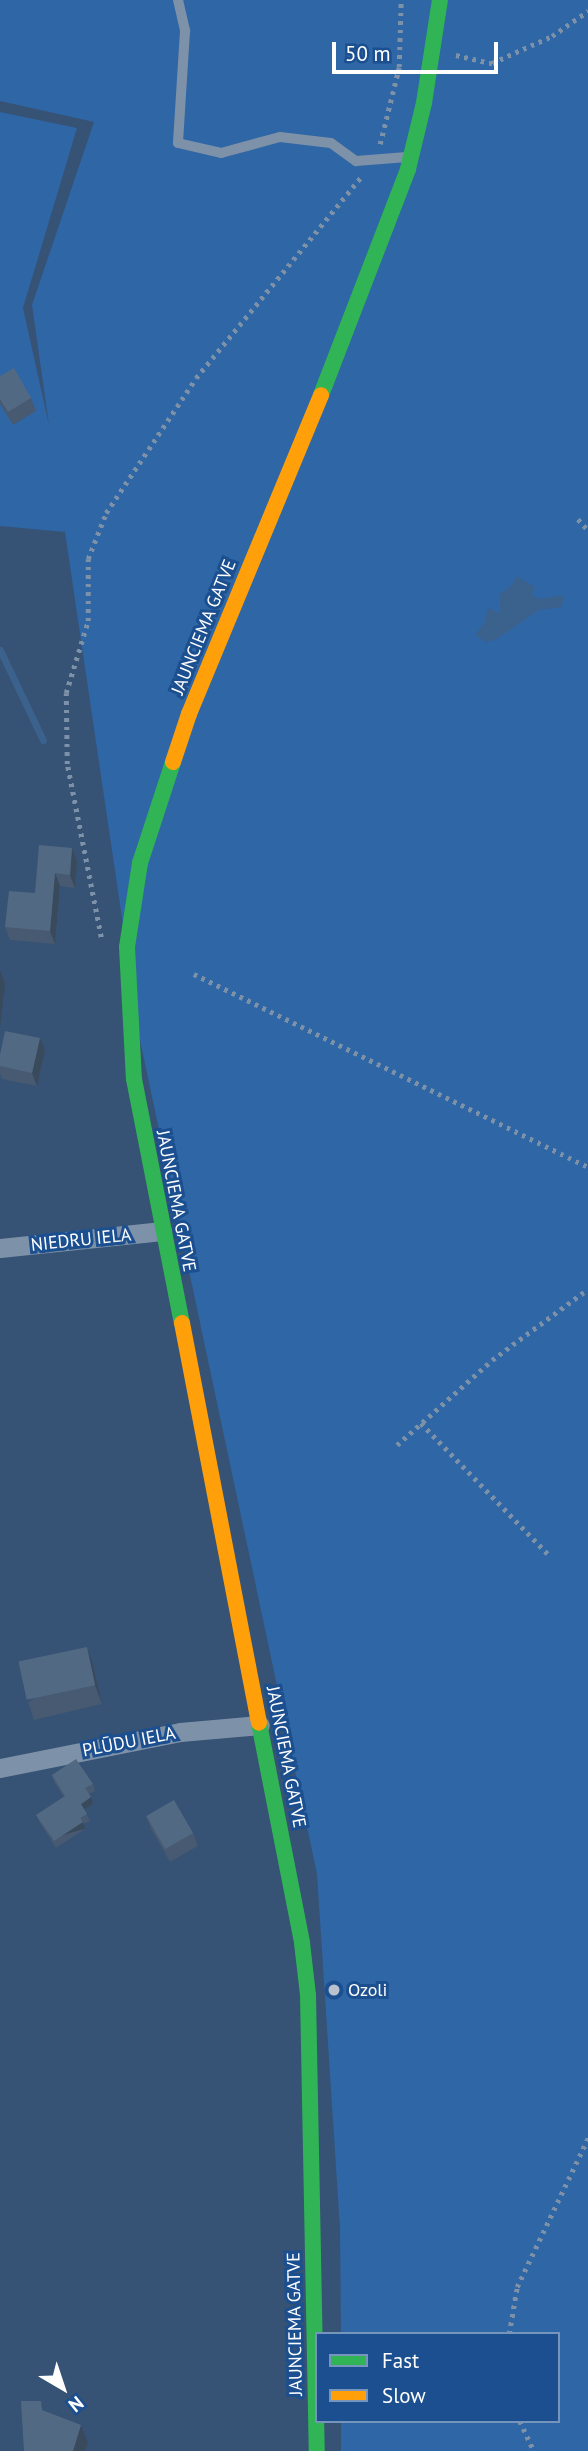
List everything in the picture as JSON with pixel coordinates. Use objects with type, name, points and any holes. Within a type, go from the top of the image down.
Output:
[{"type":"main road","name":"JAUNCIEMA GATVE","points":[[315,2350],[308,1995],[302,1943],[134,1079],[128,1019],[127,947],[140,863],[189,713],[361,297],[411,157],[440,0]]},
{"type":"main road","name":"JAUNCIEMA GATVE","points":[[316,2423],[317,2451]]},
{"type":"street","name":"NIEDRU IELA","points":[[0,1248],[162,1231]]},
{"type":"street","name":"PLŪDU IELA","points":[[0,1768],[180,1732],[260,1725]]},
{"type":"lane","points":[[178,0],[185,30],[178,143],[221,153],[280,138],[331,144],[356,161],[411,157]]},
{"type":"path","points":[[101,937],[67,764],[66,693],[88,621],[88,559],[106,513],[196,378],[375,161],[399,67],[401,0]]},
{"type":"path","points":[[433,49],[492,63],[552,36],[588,11]]},
{"type":"path","points":[[578,519],[588,530]]},
{"type":"path","points":[[194,974],[588,1167]]},
{"type":"path","points":[[397,1445],[492,1360],[588,1289]]},
{"type":"path","points":[[421,1423],[549,1555]]},
{"type":"path","points":[[509,2332],[517,2287],[588,2138]]},
{"type":"path","points":[[521,2423],[534,2451]]},
{"type":"shaded area","points":[[0,0],[588,0],[588,2451],[341,2451],[341,2423],[560,2423],[560,2332],[341,2332],[340,2229],[317,1874],[140,1040],[65,532],[0,526],[0,112],[77,128],[23,308],[49,425],[32,305],[94,122],[0,101]]},
{"type":"shaded area","points":[[516,576],[535,587],[532,595],[540,599],[564,595],[562,607],[539,610],[495,640],[486,642],[475,635],[485,622],[487,610],[490,608],[500,614],[500,594],[513,584]]},
{"type":"building","points":[[14,368],[31,398],[8,412],[0,399],[0,376]]},
{"type":"building","points":[[39,845],[72,848],[70,875],[55,873],[50,931],[5,927],[9,891],[35,893]]},
{"type":"building","points":[[5,1031],[40,1038],[32,1073],[0,1066]]},
{"type":"building","points":[[87,1647],[95,1685],[27,1700],[19,1662]]},
{"type":"building","points":[[76,1759],[93,1784],[85,1788],[91,1797],[81,1804],[87,1814],[80,1818],[83,1822],[54,1841],[36,1815],[65,1796],[52,1775]]},
{"type":"building","points":[[174,1800],[193,1833],[165,1849],[146,1816]]},
{"type":"building","points":[[21,2401],[41,2401],[42,2410],[81,2425],[73,2451],[24,2451]]},
{"type":"waterway","points":[[0,650],[43,740]]},
{"type":"traffic: fast","points":[[321,395],[408,169],[424,103],[440,0]]},
{"type":"traffic: fast","points":[[173,762],[140,863],[127,947],[134,1079],[182,1323]]},
{"type":"traffic: fast","points":[[259,1723],[302,1943],[308,1995],[315,2350]]},
{"type":"traffic: fast","points":[[316,2423],[317,2451]]},
{"type":"traffic: slow","points":[[173,762],[189,714],[321,395]]},
{"type":"traffic: slow","points":[[182,1323],[259,1723]]},
{"type":"place","name":"Ozoli","points":[[334,1990]]}]
